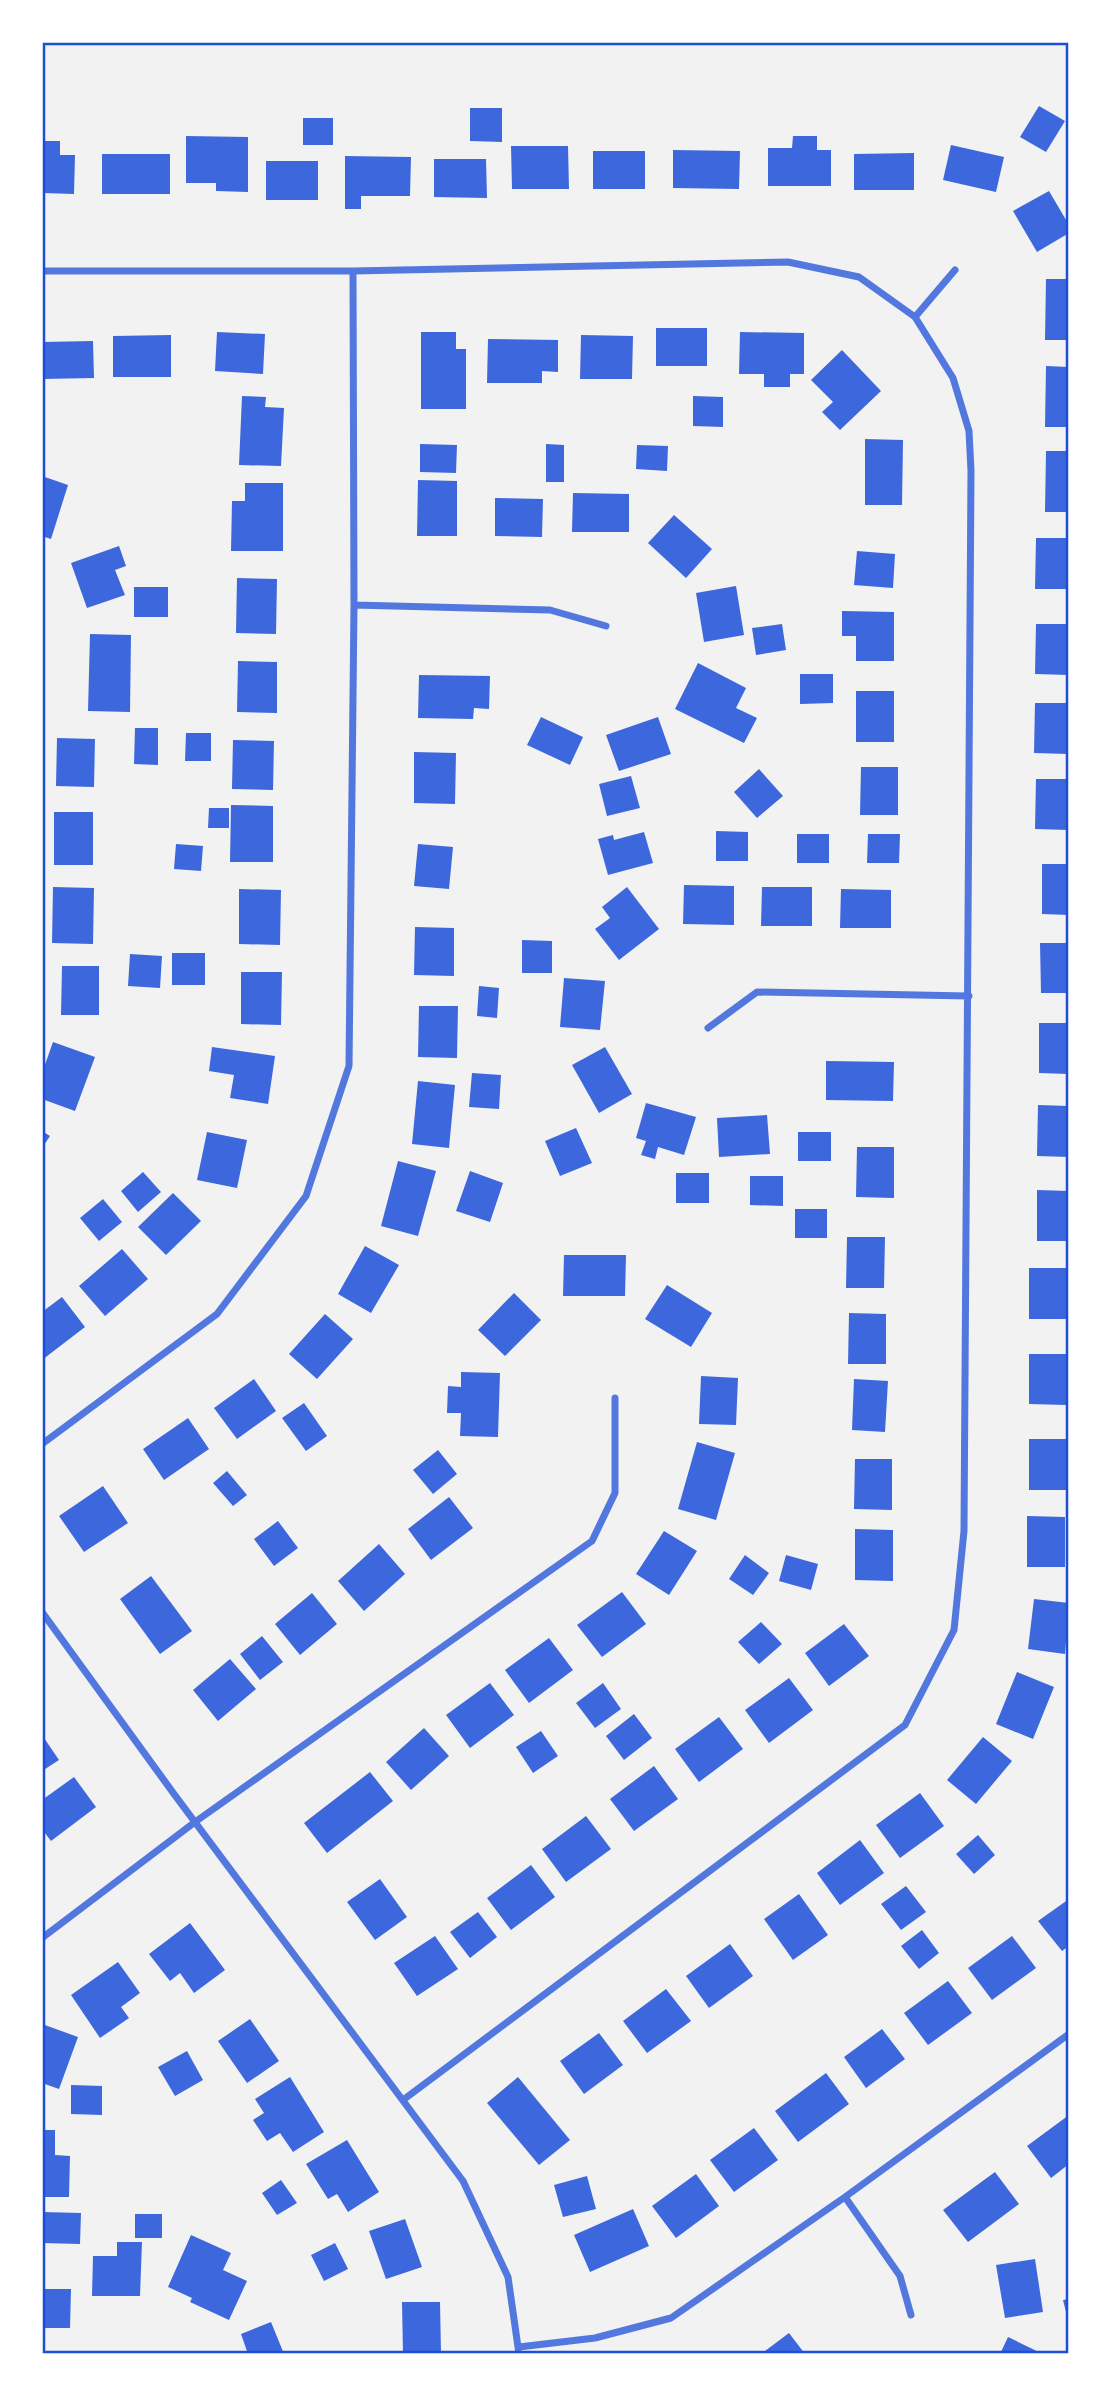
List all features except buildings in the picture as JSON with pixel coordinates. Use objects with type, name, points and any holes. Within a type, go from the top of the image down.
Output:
[{"type":"street","points":[[42,271],[353,271],[788,262],[859,277],[915,317],[953,378],[969,431],[969,996],[964,1531],[954,1630],[905,1725],[403,2099]]},
{"type":"street","points":[[915,317],[955,270]]},
{"type":"street","points":[[42,1444],[217,1314],[306,1196],[349,1066],[354,605],[353,271]]},
{"type":"street","points":[[354,605],[550,610],[606,626]]},
{"type":"street","points":[[708,1028],[757,992],[969,996]]},
{"type":"street","points":[[42,1938],[195,1822],[592,1541],[615,1493],[615,1398]]},
{"type":"street","points":[[42,1612],[463,2181],[508,2277],[519,2350],[595,2337],[671,2318],[845,2197],[1069,2034]]},
{"type":"street","points":[[845,2197],[900,2276],[911,2315]]}]
